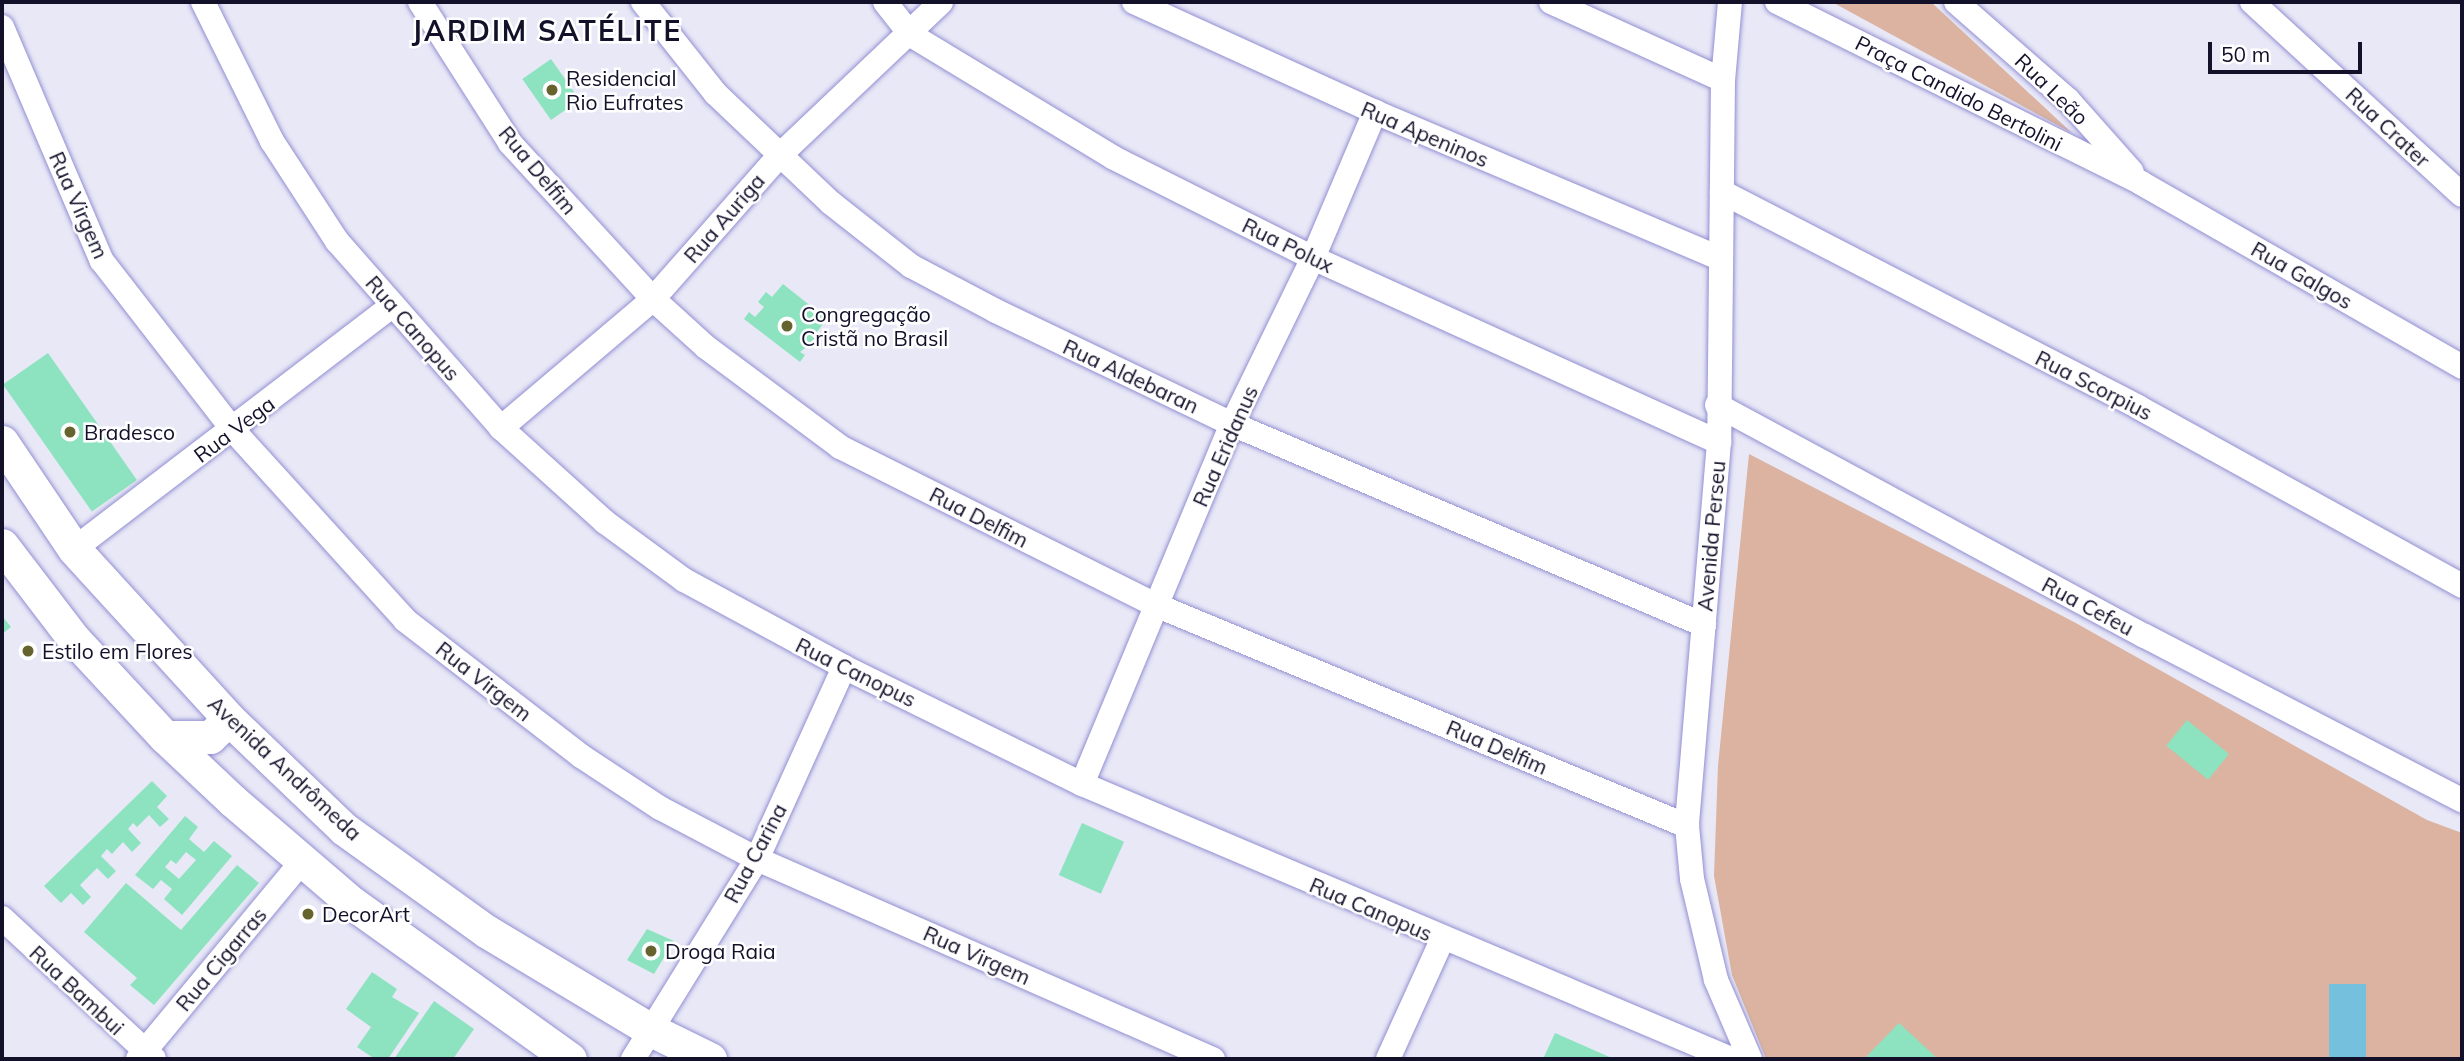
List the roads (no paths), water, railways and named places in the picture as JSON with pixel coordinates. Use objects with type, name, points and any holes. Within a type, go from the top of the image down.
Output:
[{"type":"main road","name":"Avenida Andrômeda","points":[[2,442],[74,549],[229,719],[344,829],[486,931],[651,1030],[710,1059]]},
{"type":"main road","points":[[2,545],[73,638],[165,737],[352,903],[570,1059]]},
{"type":"main road","points":[[165,737],[210,737],[229,719]]},
{"type":"street","name":"Rua Canopus","points":[[203,2],[272,141],[337,241],[501,428],[605,522],[684,580],[844,667],[1082,784],[1442,940],[1731,1059]]},
{"type":"street","name":"Rua Delfim","points":[[420,2],[510,143],[653,299],[706,347],[840,447],[1158,606],[1687,827]]},
{"type":"street","name":"Rua Aldebaran","points":[[643,2],[708,84],[780,155],[831,203],[911,266],[996,311],[1232,424],[1704,625]]},
{"type":"street","name":"Rua Polux","points":[[885,2],[911,35],[1114,158],[1313,258],[1719,442]]},
{"type":"street","name":"Rua Auriga","points":[[501,428],[653,299],[780,155],[911,35],[941,2]]},
{"type":"street","points":[[1550,2],[1723,80]]},
{"type":"street","name":"Avenida Perseu","points":[[1730,2],[1723,80],[1717,405],[1719,442],[1687,827],[1692,878],[1716,979],[1750,1059]]},
{"type":"street","name":"Praça Candido Bertolini","points":[[1777,2],[2141,183]]},
{"type":"street","name":"Rua Leão","points":[[1956,2],[2068,100],[2141,183]]},
{"type":"street","name":"Rua Crater","points":[[2252,2],[2462,195]]},
{"type":"street","name":"Rua Apeninos","points":[[1140,4],[1375,113],[1720,258]]},
{"type":"street","name":"Rua Virgem","points":[[2,27],[102,261],[233,430],[405,620],[581,756],[660,808],[757,859],[1213,1059]]},
{"type":"street","name":"Rua Eridanus","points":[[1082,784],[1232,424],[1313,258],[1375,113]]},
{"type":"street","name":"Rua Galgos","points":[[2141,183],[2462,367]]},
{"type":"street","name":"Rua Scorpius","points":[[1722,192],[2138,407],[2462,586]]},
{"type":"street","name":"Rua Vega","points":[[74,549],[392,306]]},
{"type":"street","name":"Rua Cefeu","points":[[1717,405],[2144,636],[2462,800]]},
{"type":"street","name":"Rua Carina","points":[[633,1059],[757,859],[844,667]]},
{"type":"street","name":"Rua Cigarras","points":[[146,1057],[304,859]]},
{"type":"street","name":"Rua Bambui","points":[[2,918],[146,1057]]},
{"type":"street","points":[[1388,1059],[1442,940]]},
{"type":"water","points":[[2329,984],[2366,984],[2366,1059],[2329,1059]]},
{"type":"place","name":"Residencial Rio Eufrates","points":[[552,90]]},
{"type":"place","name":"Congregação Cristã no Brasil","points":[[787,326]]},
{"type":"place","name":"Bradesco","points":[[70,432]]},
{"type":"place","name":"Estilo em Flores","points":[[28,651]]},
{"type":"place","name":"DecorArt","points":[[308,914]]},
{"type":"place","name":"Droga Raia","points":[[651,951]]},
{"type":"district","name":"JARDIM SATÉLITE","points":[[547,31]]}]
